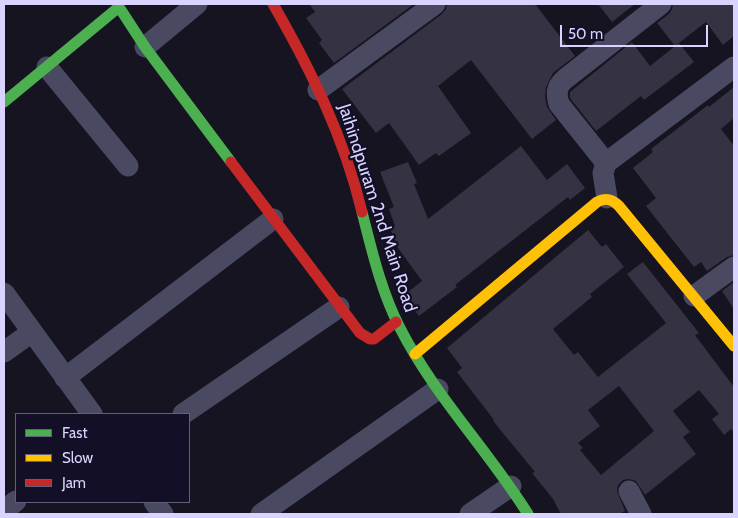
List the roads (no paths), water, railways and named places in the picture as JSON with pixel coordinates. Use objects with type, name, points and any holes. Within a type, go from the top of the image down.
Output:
[{"type":"street","points":[[145,47],[197,4]]},
{"type":"street","name":"Jaihindpuram 2nd Main Road","points":[[273,4],[296,43],[335,123],[355,185],[384,293],[396,322],[438,389],[511,486],[528,514]]},
{"type":"street","points":[[318,90],[435,4]]},
{"type":"street","points":[[606,162],[560,104],[557,88],[565,79],[661,4]]},
{"type":"street","points":[[6,97],[47,67],[119,7],[145,47],[359,333],[368,339],[373,339],[396,322]]},
{"type":"street","points":[[47,67],[128,166]]},
{"type":"street","points":[[607,198],[603,173],[606,162],[734,67]]},
{"type":"street","points":[[415,354],[597,202],[607,198],[613,200],[734,346]]},
{"type":"street","points":[[65,378],[273,219]]},
{"type":"street","points":[[694,296],[734,267]]},
{"type":"street","points":[[4,293],[91,413]]},
{"type":"street","points":[[184,413],[339,307]]},
{"type":"street","points":[[4,352],[32,332]]},
{"type":"street","points":[[261,514],[438,389]]},
{"type":"street","points":[[470,514],[511,486]]},
{"type":"street","points":[[629,491],[641,514]]},
{"type":"street","points":[[4,510],[15,502]]},
{"type":"street","points":[[155,503],[163,514]]}]
